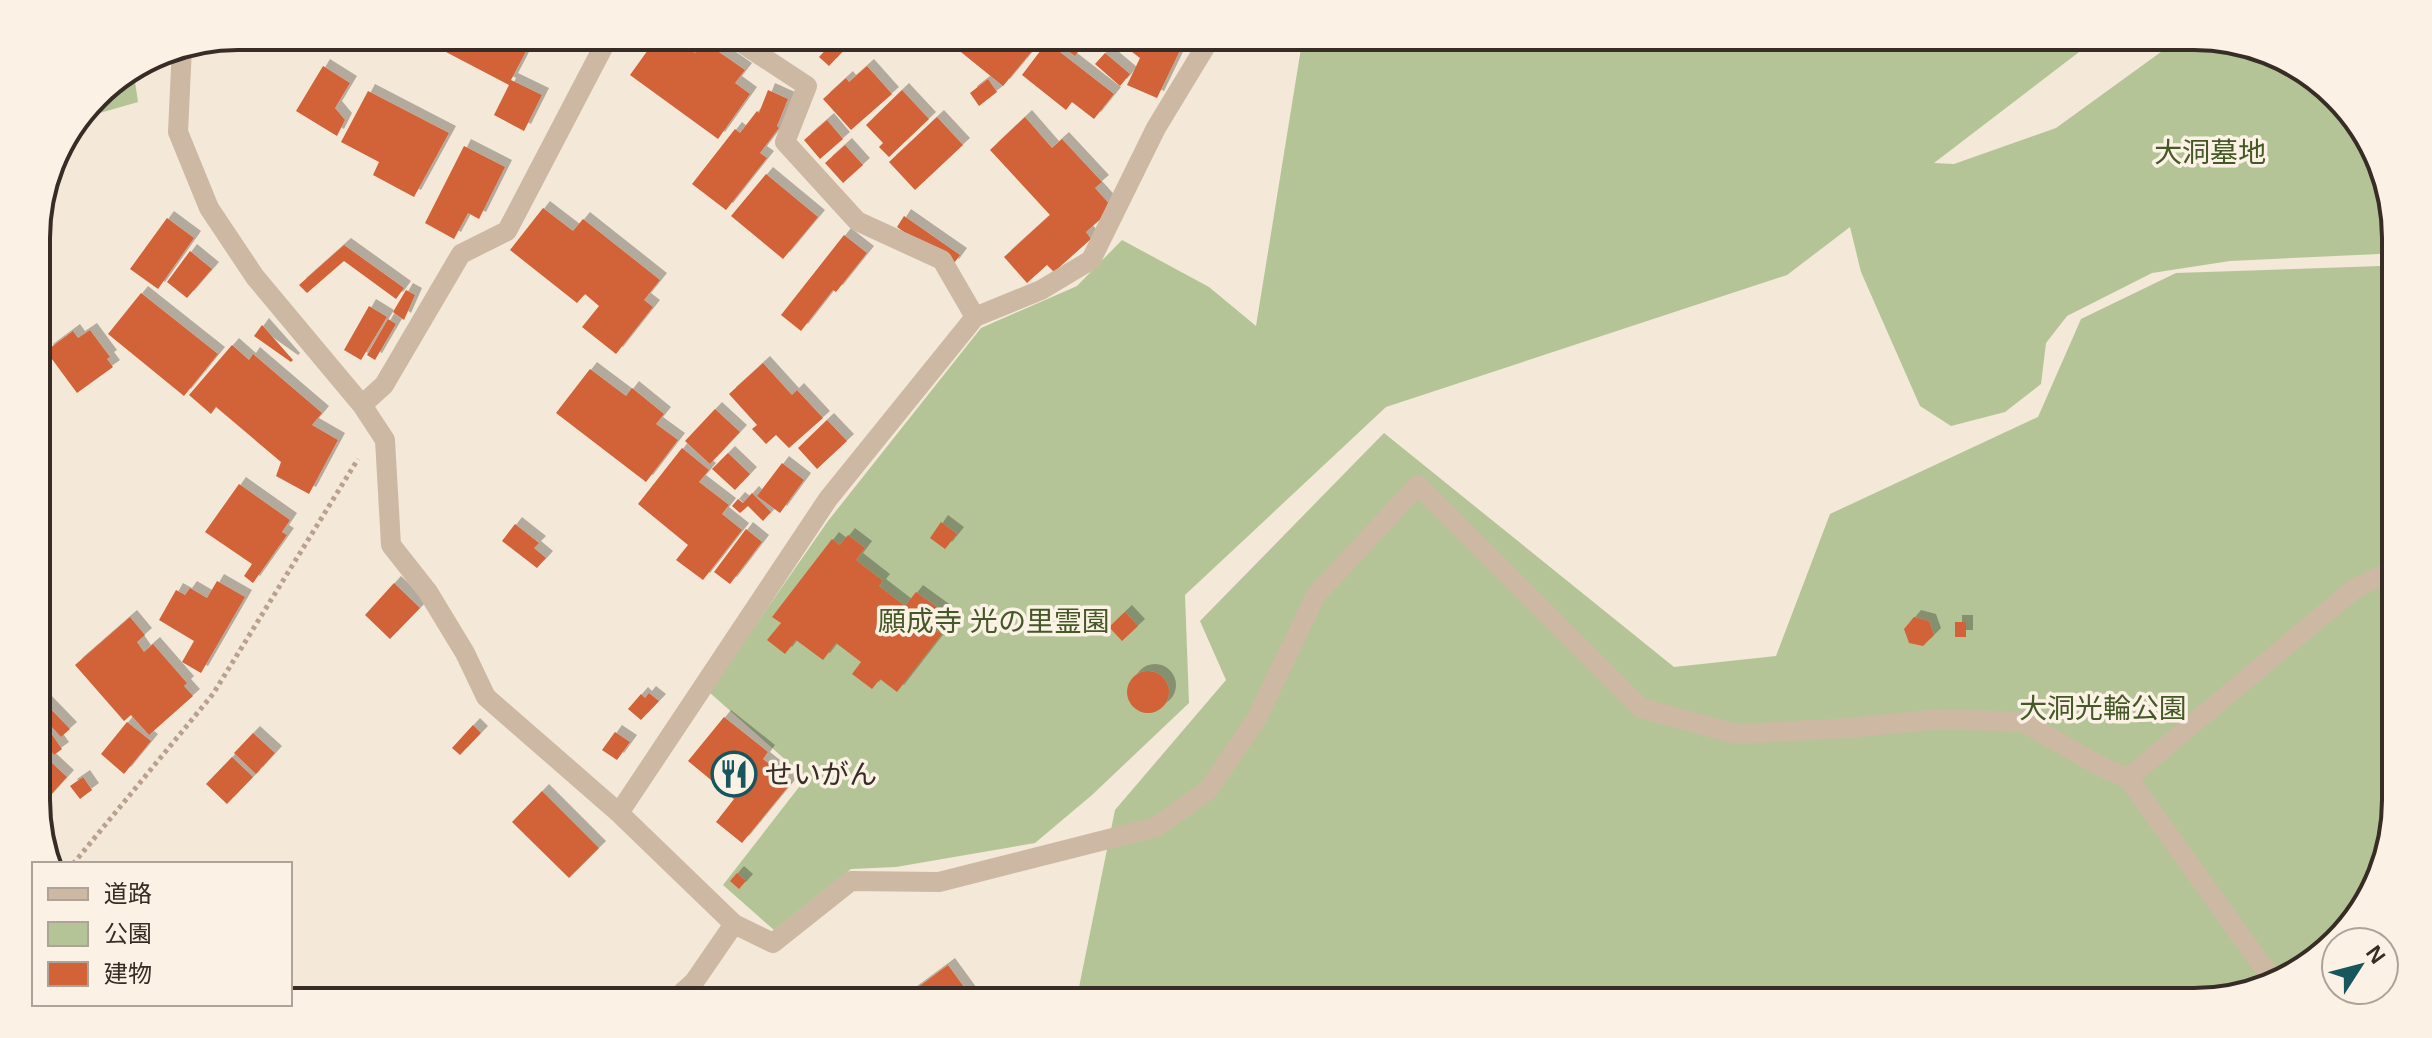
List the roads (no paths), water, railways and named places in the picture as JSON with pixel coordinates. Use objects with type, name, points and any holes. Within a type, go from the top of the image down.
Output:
[{"type":"street","points":[[362,405],[384,385],[461,254],[507,231],[602,50]]},
{"type":"street","points":[[752,50],[807,86],[785,142],[857,221],[942,260],[975,317]]},
{"type":"street","points":[[619,813],[828,499],[975,317],[1041,290],[1091,260],[1156,128],[1203,50]]},
{"type":"street","points":[[181,59],[178,132],[209,208],[255,277],[362,405],[385,440],[391,545],[428,592],[465,653],[486,697],[619,813],[734,924],[773,943],[851,881],[939,882],[1156,827],[1208,790],[1257,718],[1316,595],[1418,485],[1641,708],[1736,734],[1939,719],[2023,722],[2100,766],[2128,778],[2268,973]]},
{"type":"street","points":[[2128,778],[2354,589],[2382,575]]},
{"type":"street","points":[[687,988],[734,924]]},
{"type":"place","name":"せいがん","points":[[734,774]]},
{"type":"park label","name":"大洞墓地","points":[[2210,152]]},
{"type":"park label","name":"願成寺 光の里霊園","points":[[994,621]]},
{"type":"park label","name":"大洞光輪公園","points":[[2103,708]]}]
